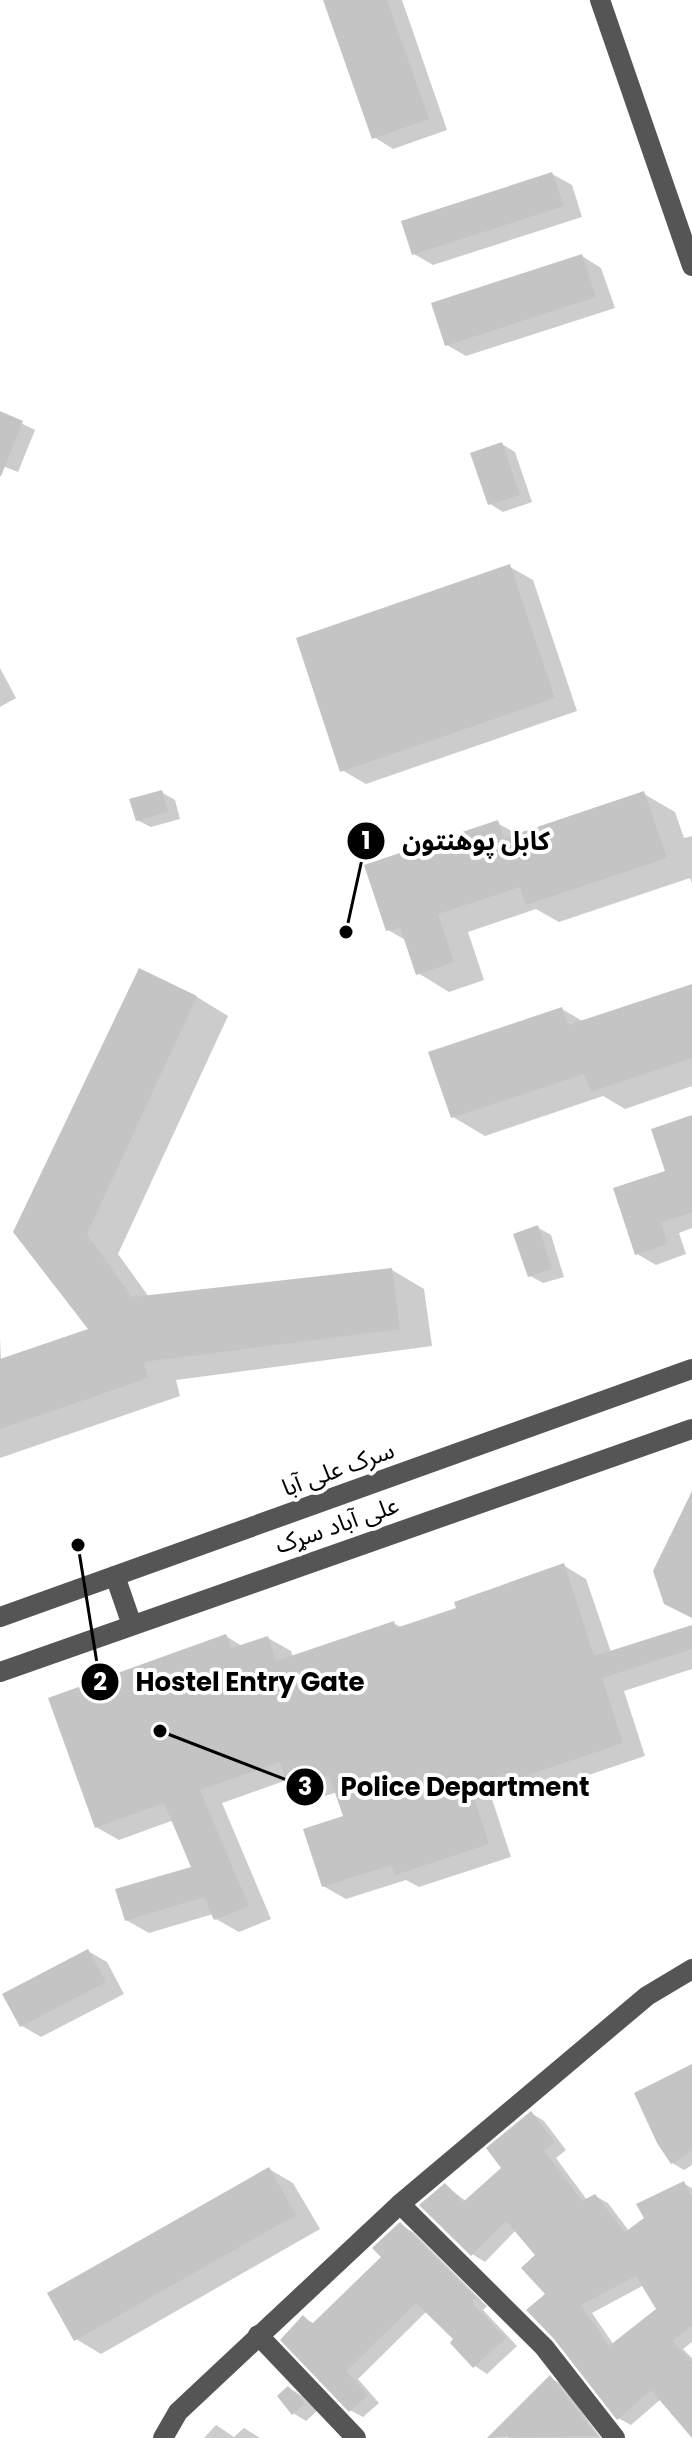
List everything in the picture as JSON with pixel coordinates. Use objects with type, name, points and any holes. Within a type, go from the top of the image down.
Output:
[{"type":"street","points":[[600,0],[692,266]]},
{"type":"street","name":"سرک علی آبا","points":[[0,1617],[692,1369]]},
{"type":"street","name":"علی آباد سړک","points":[[0,1672],[692,1429]]},
{"type":"street","points":[[115,1576],[132,1625]]},
{"type":"street","points":[[163,2438],[178,2412],[400,2204],[647,1996],[692,1969]]},
{"type":"street","points":[[400,2204],[544,2347],[615,2438]]},
{"type":"street","points":[[258,2335],[356,2438]]},
{"type":"building","points":[[323,0],[387,0],[429,119],[372,139]]},
{"type":"building","points":[[552,172],[564,206],[412,255],[401,221]]},
{"type":"building","points":[[582,254],[596,297],[445,346],[431,303]]},
{"type":"building","points":[[0,411],[23,421],[1,476],[0,476]]},
{"type":"building","points":[[502,442],[520,495],[488,505],[470,453]]},
{"type":"building","points":[[510,564],[555,698],[340,772],[296,638]]},
{"type":"building","points":[[162,790],[168,812],[136,821],[129,799]]},
{"type":"building","points":[[644,791],[667,858],[526,905],[520,887],[438,914],[454,962],[416,975],[400,927],[386,931],[364,865],[498,820],[504,838]]},
{"type":"building","points":[[139,968],[197,996],[87,1234],[132,1297],[392,1268],[400,1329],[144,1362],[148,1378],[0,1429],[0,1359],[88,1329],[13,1232]]},
{"type":"building","points":[[692,984],[692,1058],[591,1092],[584,1074],[451,1118],[428,1052],[562,1007],[568,1025]]},
{"type":"building","points":[[692,1115],[692,1212],[661,1223],[668,1244],[635,1255],[613,1188],[665,1171],[651,1129]]},
{"type":"building","points":[[538,1225],[552,1269],[528,1277],[513,1234]]},
{"type":"building","points":[[692,1491],[692,1618],[664,1604],[653,1571]]},
{"type":"building","points":[[564,1563],[594,1656],[692,1625],[692,1649],[602,1678],[623,1743],[513,1780],[511,1772],[470,1786],[489,1844],[395,1875],[391,1865],[322,1887],[303,1829],[343,1816],[329,1775],[288,1788],[280,1762],[200,1790],[249,1906],[214,1920],[204,1897],[125,1921],[115,1889],[191,1867],[164,1803],[95,1828],[48,1698],[226,1634],[231,1648],[268,1636],[276,1661],[394,1621],[396,1628],[456,1608],[454,1602]]},
{"type":"building","points":[[88,1949],[106,1982],[20,2027],[2,1994]]},
{"type":"building","points":[[692,2064],[692,2151],[671,2164],[657,2143],[634,2093]]},
{"type":"building","points":[[531,2111],[555,2142],[544,2150],[582,2201],[595,2194],[625,2232],[644,2218],[636,2204],[684,2181],[692,2198],[692,2326],[672,2341],[692,2362],[692,2438],[651,2390],[617,2420],[554,2339],[526,2310],[545,2294],[521,2268],[535,2255],[506,2221],[471,2256],[419,2205],[445,2183],[463,2202],[501,2168],[486,2148]],"holes":[[[636,2276],[656,2309],[609,2346],[581,2305]]]},
{"type":"building","points":[[269,2167],[296,2215],[74,2341],[47,2293]]},
{"type":"building","points":[[400,2222],[476,2298],[471,2302],[506,2338],[473,2368],[450,2343],[453,2339],[416,2303],[346,2371],[368,2395],[349,2412],[280,2340],[303,2315],[312,2324],[381,2257],[372,2248]]},
{"type":"building","points":[[550,2375],[597,2436],[487,2438]]},
{"type":"building","points":[[288,2386],[305,2403],[292,2415],[277,2396]]},
{"type":"place","name":"کابل پوهنتون","points":[[346,932]]},
{"type":"place","name":"Hostel Entry Gate","points":[[78,1545]]},
{"type":"place","name":"Police Department","points":[[160,1731]]}]
